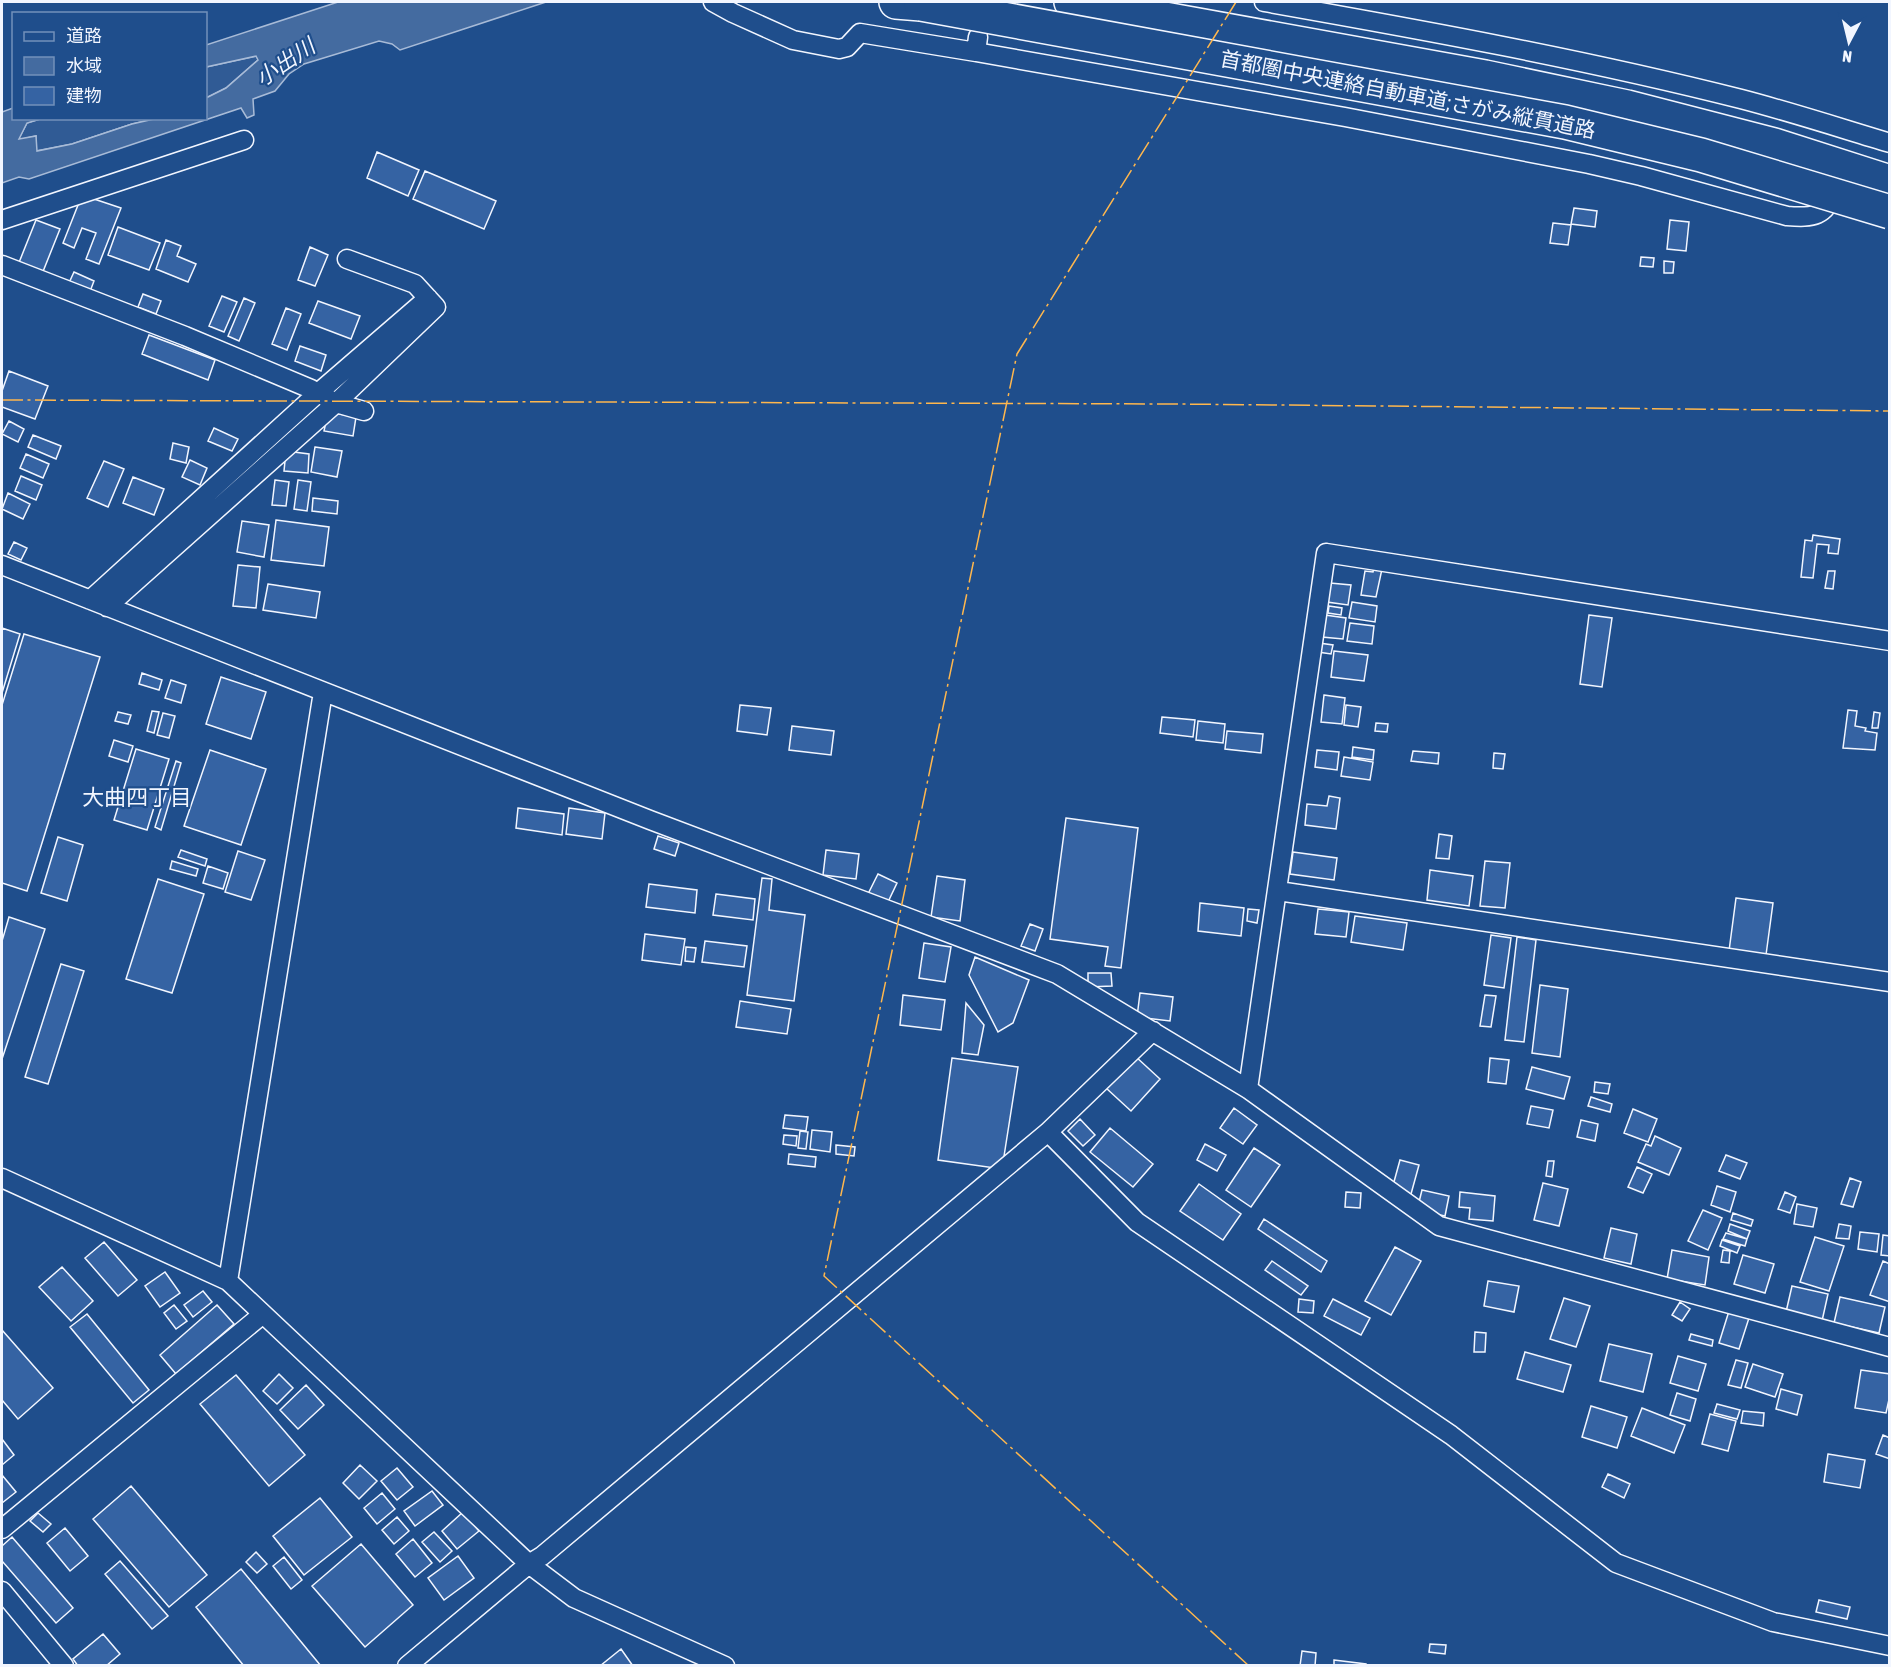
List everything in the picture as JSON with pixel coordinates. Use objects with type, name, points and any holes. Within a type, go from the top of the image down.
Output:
[{"type":"highway","name":"首都圏中央連絡自動車道;さがみ縦貫道路","points":[[910,2],[1565,122],[1701,155],[1890,212]]},
{"type":"highway","name":"首都圏中央連絡自動車道;さがみ縦貫道路","points":[[1071,2],[1485,77],[1628,107],[1774,145],[1890,182]]},
{"type":"street","points":[[713,2],[793,40],[816,45],[839,49],[847,47],[860,33],[977,45],[1589,164],[1787,216],[1809,218],[1823,210],[1831,202],[1837,185]]},
{"type":"street","points":[[1264,2],[1483,41],[1668,81],[1744,100],[1890,143]]},
{"type":"street","points":[[2,220],[244,140]]},
{"type":"street","points":[[98,603],[336,403],[436,307],[415,284],[347,259]]},
{"type":"street","points":[[2,264],[185,336],[318,393],[336,403],[364,411]]},
{"type":"street","points":[[98,603],[318,393],[428,298]]},
{"type":"street","points":[[1248,1089],[1326,553],[1890,641]]},
{"type":"street","points":[[2,565],[661,824],[1057,974],[1248,1089],[1438,1226],[1890,1347]]},
{"type":"street","points":[[228,1281],[322,692]]},
{"type":"street","points":[[1278,891],[1890,982]]},
{"type":"street","points":[[407,1665],[529,1564],[542,1556],[1048,1132],[1153,1032]]},
{"type":"street","points":[[1048,1132],[1137,1222],[1451,1435],[1616,1563],[1773,1622],[1890,1646]]},
{"type":"street","points":[[2,1178],[228,1281],[529,1564],[574,1598],[725,1665]]},
{"type":"street","points":[[2,1529],[263,1314]]},
{"type":"street","points":[[2,1591],[64,1665]]},
{"type":"shaded area","points":[[257,56],[258,60],[226,88],[207,98],[207,67]]},
{"type":"shaded area","points":[[37,120],[150,120],[72,144],[36,151],[36,136],[18,140],[27,123]]},
{"type":"water","name":"小出川","points":[[338,2],[546,2],[400,50],[392,44],[379,41],[304,64],[289,74],[275,91],[253,99],[254,115],[247,118],[241,108],[207,119],[207,98],[226,88],[258,60],[256,56],[207,67],[207,45]]},
{"type":"water","points":[[12,108],[12,120],[37,120],[27,123],[19,139],[36,136],[37,151],[72,144],[150,120],[205,120],[29,179],[19,177],[2,183],[2,112]]},
{"type":"building","points":[[377,152],[419,170],[408,196],[367,178]]},
{"type":"building","points":[[425,171],[496,201],[484,229],[413,199]]},
{"type":"building","points":[[82,195],[121,208],[99,264],[86,259],[96,233],[82,228],[74,248],[63,243]]},
{"type":"building","points":[[1574,208],[1597,211],[1595,227],[1571,224]]},
{"type":"building","points":[[36,220],[60,229],[42,274],[18,265]]},
{"type":"building","points":[[1670,220],[1689,222],[1686,251],[1667,249]]},
{"type":"building","points":[[1553,223],[1571,225],[1568,245],[1550,243]]},
{"type":"building","points":[[118,227],[160,243],[149,270],[108,255]]},
{"type":"building","points":[[166,240],[181,246],[177,256],[196,264],[188,282],[156,269]]},
{"type":"building","points":[[310,247],[328,255],[315,286],[298,280]]},
{"type":"building","points":[[1641,257],[1654,258],[1653,267],[1640,266]]},
{"type":"building","points":[[1664,261],[1674,262],[1673,273],[1664,273]]},
{"type":"building","points":[[74,272],[94,281],[89,294],[68,285]]},
{"type":"building","points":[[143,294],[161,301],[156,314],[138,307]]},
{"type":"building","points":[[222,296],[237,302],[224,332],[209,326]]},
{"type":"building","points":[[244,298],[255,303],[239,341],[228,336]]},
{"type":"building","points":[[318,301],[360,316],[351,339],[309,323]]},
{"type":"building","points":[[286,308],[301,314],[287,350],[272,344]]},
{"type":"building","points":[[149,335],[215,360],[208,380],[142,354]]},
{"type":"building","points":[[300,346],[326,355],[321,371],[295,361]]},
{"type":"building","points":[[9,371],[48,386],[35,419],[2,407],[2,391]]},
{"type":"building","points":[[328,412],[356,417],[353,436],[324,431]]},
{"type":"building","points":[[9,421],[24,429],[18,442],[2,434]]},
{"type":"building","points":[[214,428],[238,439],[232,451],[208,441]]},
{"type":"building","points":[[33,435],[61,446],[56,459],[28,447]]},
{"type":"building","points":[[173,443],[189,447],[186,463],[170,459]]},
{"type":"building","points":[[315,447],[342,451],[337,477],[311,472]]},
{"type":"building","points":[[286,451],[309,454],[308,473],[284,471]]},
{"type":"building","points":[[26,454],[49,464],[43,478],[20,468]]},
{"type":"building","points":[[190,460],[207,468],[200,485],[182,477]]},
{"type":"building","points":[[104,461],[124,469],[108,507],[87,498]]},
{"type":"building","points":[[21,476],[42,485],[36,500],[15,491]]},
{"type":"building","points":[[133,477],[164,489],[154,515],[123,503]]},
{"type":"building","points":[[275,480],[289,482],[286,506],[272,505]]},
{"type":"building","points":[[298,480],[311,482],[307,511],[294,509]]},
{"type":"building","points":[[8,493],[30,504],[23,519],[2,509]]},
{"type":"building","points":[[313,498],[338,501],[337,514],[312,511]]},
{"type":"building","points":[[276,520],[329,527],[324,566],[271,560]]},
{"type":"building","points":[[242,521],[269,525],[264,557],[237,552]]},
{"type":"building","points":[[1813,535],[1840,539],[1838,554],[1828,553],[1829,545],[1817,544],[1813,578],[1801,577],[1805,540],[1812,541]]},
{"type":"building","points":[[14,542],[27,548],[21,560],[8,554]]},
{"type":"building","points":[[238,565],[260,567],[256,608],[233,606]]},
{"type":"building","points":[[1374,568],[1382,569],[1376,597],[1361,595],[1365,571],[1373,572]]},
{"type":"building","points":[[1828,571],[1835,571],[1833,589],[1825,588]]},
{"type":"building","points":[[1330,583],[1351,585],[1348,605],[1327,602]]},
{"type":"building","points":[[268,584],[320,592],[316,618],[263,610]]},
{"type":"building","points":[[1352,602],[1377,606],[1375,622],[1349,618]]},
{"type":"building","points":[[1329,606],[1342,608],[1341,615],[1328,613]]},
{"type":"building","points":[[1325,615],[1346,618],[1343,639],[1322,637]]},
{"type":"building","points":[[1589,615],[1612,618],[1602,687],[1580,684]]},
{"type":"building","points":[[1350,623],[1374,626],[1372,644],[1347,641]]},
{"type":"building","points":[[2,628],[20,634],[2,693]]},
{"type":"building","points":[[24,634],[100,657],[27,891],[2,883],[2,705]]},
{"type":"building","points":[[1319,643],[1333,645],[1331,654],[1318,652]]},
{"type":"building","points":[[1334,651],[1368,655],[1364,681],[1331,677]]},
{"type":"building","points":[[142,673],[162,680],[159,690],[139,684]]},
{"type":"building","points":[[221,677],[266,692],[251,739],[206,724]]},
{"type":"building","points":[[171,680],[186,685],[181,703],[165,698]]},
{"type":"building","points":[[1324,695],[1345,698],[1342,724],[1321,722]]},
{"type":"building","points":[[740,705],[771,708],[767,735],[737,731]]},
{"type":"building","points":[[1346,705],[1361,707],[1358,727],[1344,725]]},
{"type":"building","points":[[1848,710],[1857,711],[1855,726],[1877,733],[1875,750],[1843,748]]},
{"type":"building","points":[[152,711],[159,712],[154,733],[147,731]]},
{"type":"building","points":[[118,712],[131,715],[128,724],[115,721]]},
{"type":"building","points":[[1874,712],[1880,713],[1878,728],[1872,728]]},
{"type":"building","points":[[163,713],[175,716],[169,738],[157,735]]},
{"type":"building","points":[[1162,717],[1195,720],[1193,737],[1160,733]]},
{"type":"building","points":[[1198,721],[1225,724],[1223,743],[1196,740]]},
{"type":"building","points":[[1376,723],[1388,724],[1387,732],[1375,731]]},
{"type":"building","points":[[792,726],[834,731],[831,755],[789,750]]},
{"type":"building","points":[[1227,731],[1263,734],[1261,753],[1225,749]]},
{"type":"building","points":[[114,740],[133,746],[128,762],[109,756]]},
{"type":"building","points":[[1353,747],[1374,750],[1373,760],[1352,757]]},
{"type":"building","points":[[136,749],[169,759],[147,830],[114,820]]},
{"type":"building","points":[[210,750],[266,769],[241,845],[184,826]]},
{"type":"building","points":[[1317,750],[1339,752],[1337,770],[1315,767]]},
{"type":"building","points":[[1413,751],[1439,753],[1438,764],[1411,761]]},
{"type":"building","points":[[1494,753],[1505,754],[1503,769],[1493,768]]},
{"type":"building","points":[[1344,757],[1373,762],[1370,780],[1341,776]]},
{"type":"building","points":[[176,761],[181,763],[161,830],[155,827]]},
{"type":"building","points":[[1329,796],[1340,798],[1336,829],[1305,825],[1307,804],[1327,806]]},
{"type":"building","points":[[518,808],[564,814],[562,835],[516,828]]},
{"type":"building","points":[[569,808],[605,813],[602,839],[566,834]]},
{"type":"building","points":[[1066,818],[1138,828],[1121,968],[1105,966],[1108,947],[1050,939]]},
{"type":"building","points":[[1439,834],[1452,836],[1449,859],[1436,858]]},
{"type":"building","points":[[658,836],[679,843],[675,856],[654,849]]},
{"type":"building","points":[[58,837],[83,845],[67,901],[41,893]]},
{"type":"building","points":[[181,850],[207,859],[205,866],[178,857]]},
{"type":"building","points":[[826,850],[859,854],[856,879],[823,875]]},
{"type":"building","points":[[238,851],[265,860],[251,900],[225,892]]},
{"type":"building","points":[[1293,852],[1337,858],[1334,880],[1290,874]]},
{"type":"building","points":[[172,861],[198,869],[196,876],[170,869]]},
{"type":"building","points":[[1485,861],[1510,863],[1505,908],[1480,906]]},
{"type":"building","points":[[208,866],[228,873],[223,889],[203,883]]},
{"type":"building","points":[[1430,870],[1473,876],[1469,906],[1427,900]]},
{"type":"building","points":[[878,874],[897,883],[887,904],[868,894]]},
{"type":"building","points":[[937,876],[965,880],[960,921],[931,917]]},
{"type":"building","points":[[762,878],[772,879],[769,910],[805,915],[794,1001],[747,995]]},
{"type":"building","points":[[158,879],[204,894],[172,993],[126,979]]},
{"type":"building","points":[[649,884],[697,890],[695,913],[646,907]]},
{"type":"building","points":[[716,894],[755,899],[753,920],[713,915]]},
{"type":"building","points":[[1736,898],[1773,903],[1766,955],[1729,951]]},
{"type":"building","points":[[1200,903],[1244,908],[1241,936],[1198,931]]},
{"type":"building","points":[[1248,909],[1259,910],[1257,923],[1247,921]]},
{"type":"building","points":[[1318,909],[1349,912],[1346,937],[1315,934]]},
{"type":"building","points":[[1355,916],[1407,923],[1403,950],[1351,942]]},
{"type":"building","points":[[9,917],[45,929],[2,1059],[2,941]]},
{"type":"building","points":[[1030,924],[1043,929],[1035,951],[1021,946]]},
{"type":"building","points":[[645,934],[685,939],[681,965],[642,960]]},
{"type":"building","points":[[1491,935],[1511,938],[1504,988],[1484,985]]},
{"type":"building","points":[[1517,937],[1536,940],[1524,1042],[1505,1040]]},
{"type":"building","points":[[705,941],[747,946],[744,967],[702,962]]},
{"type":"building","points":[[924,943],[951,947],[945,982],[919,978]]},
{"type":"building","points":[[686,947],[696,948],[694,962],[685,961]]},
{"type":"building","points":[[975,957],[1029,980],[1013,1023],[998,1032],[969,975]]},
{"type":"building","points":[[61,964],[84,971],[48,1084],[25,1077]]},
{"type":"building","points":[[1088,973],[1111,973],[1112,986],[1088,987]]},
{"type":"building","points":[[1540,985],[1568,989],[1560,1057],[1532,1053]]},
{"type":"building","points":[[1140,993],[1173,997],[1170,1021],[1137,1017]]},
{"type":"building","points":[[903,995],[945,1000],[941,1030],[900,1025]]},
{"type":"building","points":[[1485,995],[1496,996],[1491,1027],[1480,1026]]},
{"type":"building","points":[[740,1001],[791,1009],[787,1034],[736,1027]]},
{"type":"building","points":[[966,1003],[984,1025],[978,1055],[962,1053]]},
{"type":"building","points":[[1135,1056],[1160,1079],[1131,1111],[1106,1088]]},
{"type":"building","points":[[952,1058],[1018,1067],[1002,1169],[938,1160]]},
{"type":"building","points":[[1490,1058],[1509,1060],[1506,1084],[1488,1082]]},
{"type":"building","points":[[1532,1067],[1570,1077],[1564,1099],[1526,1089]]},
{"type":"building","points":[[1595,1082],[1610,1084],[1608,1094],[1594,1092]]},
{"type":"building","points":[[1591,1097],[1612,1104],[1610,1112],[1588,1106]]},
{"type":"building","points":[[1531,1106],[1553,1110],[1549,1128],[1527,1124]]},
{"type":"building","points":[[1234,1108],[1257,1125],[1243,1144],[1220,1128]]},
{"type":"building","points":[[1633,1109],[1657,1119],[1648,1142],[1624,1133]]},
{"type":"building","points":[[785,1115],[808,1117],[806,1131],[783,1128]]},
{"type":"building","points":[[1080,1119],[1095,1135],[1083,1146],[1068,1131]]},
{"type":"building","points":[[1581,1120],[1598,1124],[1595,1141],[1577,1137]]},
{"type":"building","points":[[1110,1128],[1153,1164],[1133,1187],[1090,1152]]},
{"type":"building","points":[[812,1130],[832,1132],[830,1152],[810,1149]]},
{"type":"building","points":[[800,1131],[808,1132],[806,1149],[798,1148]]},
{"type":"building","points":[[784,1135],[797,1136],[796,1146],[783,1144]]},
{"type":"building","points":[[1655,1136],[1681,1148],[1669,1175],[1638,1162],[1646,1144],[1651,1146]]},
{"type":"building","points":[[1205,1144],[1226,1155],[1217,1171],[1197,1160]]},
{"type":"building","points":[[836,1145],[855,1147],[854,1156],[836,1154]]},
{"type":"building","points":[[1254,1148],[1280,1165],[1251,1207],[1226,1190]]},
{"type":"building","points":[[789,1154],[816,1157],[815,1167],[788,1164]]},
{"type":"building","points":[[1726,1155],[1747,1163],[1740,1179],[1719,1171]]},
{"type":"building","points":[[1400,1160],[1419,1165],[1411,1194],[1392,1189]]},
{"type":"building","points":[[1548,1161],[1554,1161],[1552,1177],[1546,1176]]},
{"type":"building","points":[[1637,1167],[1652,1174],[1643,1193],[1628,1187]]},
{"type":"building","points":[[1850,1178],[1861,1182],[1853,1207],[1841,1204]]},
{"type":"building","points":[[1543,1183],[1568,1189],[1559,1226],[1534,1220]]},
{"type":"building","points":[[1199,1184],[1241,1214],[1223,1240],[1180,1211]]},
{"type":"building","points":[[1717,1186],[1736,1192],[1730,1212],[1711,1205]]},
{"type":"building","points":[[1422,1190],[1449,1196],[1445,1216],[1417,1210]]},
{"type":"building","points":[[1346,1192],[1361,1193],[1360,1208],[1345,1207]]},
{"type":"building","points":[[1460,1192],[1495,1196],[1493,1221],[1469,1219],[1470,1208],[1459,1207]]},
{"type":"building","points":[[1785,1192],[1796,1197],[1790,1213],[1778,1209]]},
{"type":"building","points":[[1797,1204],[1817,1208],[1813,1227],[1794,1224]]},
{"type":"building","points":[[1703,1210],[1722,1218],[1708,1250],[1688,1241]]},
{"type":"building","points":[[1733,1213],[1753,1220],[1751,1226],[1731,1220]]},
{"type":"building","points":[[1264,1219],[1327,1261],[1321,1272],[1258,1229]]},
{"type":"building","points":[[1730,1224],[1750,1231],[1747,1239],[1728,1231]]},
{"type":"building","points":[[1839,1224],[1851,1226],[1849,1239],[1836,1238]]},
{"type":"building","points":[[1611,1228],[1637,1234],[1631,1264],[1604,1258]]},
{"type":"building","points":[[1860,1232],[1879,1234],[1877,1252],[1858,1249]]},
{"type":"building","points":[[1726,1233],[1747,1239],[1745,1246],[1723,1239]]},
{"type":"building","points":[[1883,1235],[1890,1236],[1890,1256],[1881,1255]]},
{"type":"building","points":[[1815,1237],[1844,1246],[1829,1291],[1800,1282]]},
{"type":"building","points":[[1722,1240],[1740,1246],[1737,1253],[1720,1246]]},
{"type":"building","points":[[104,1242],[137,1280],[118,1296],[85,1258]]},
{"type":"building","points":[[1395,1247],[1421,1261],[1391,1315],[1365,1301]]},
{"type":"building","points":[[1672,1250],[1709,1257],[1705,1285],[1667,1279]]},
{"type":"building","points":[[1723,1250],[1730,1251],[1729,1263],[1721,1262]]},
{"type":"building","points":[[1743,1255],[1774,1264],[1765,1293],[1734,1284]]},
{"type":"building","points":[[1272,1261],[1308,1286],[1301,1295],[1265,1270]]},
{"type":"building","points":[[1883,1261],[1890,1264],[1890,1302],[1870,1295]]},
{"type":"building","points":[[62,1267],[93,1301],[71,1321],[39,1287]]},
{"type":"building","points":[[165,1272],[180,1293],[160,1307],[145,1286]]},
{"type":"building","points":[[1488,1281],[1519,1286],[1514,1312],[1484,1306]]},
{"type":"building","points":[[1792,1286],[1828,1294],[1822,1321],[1786,1312]]},
{"type":"building","points":[[203,1291],[212,1302],[193,1317],[184,1305]]},
{"type":"building","points":[[1840,1297],[1885,1307],[1879,1333],[1834,1323]]},
{"type":"building","points":[[1564,1298],[1590,1306],[1576,1347],[1550,1339]]},
{"type":"building","points":[[1299,1299],[1314,1301],[1313,1313],[1298,1312]]},
{"type":"building","points":[[1333,1299],[1370,1318],[1361,1335],[1324,1316]]},
{"type":"building","points":[[1680,1302],[1690,1309],[1682,1321],[1672,1315]]},
{"type":"building","points":[[174,1305],[187,1321],[176,1329],[164,1313]]},
{"type":"building","points":[[217,1305],[234,1324],[176,1374],[160,1355]]},
{"type":"building","points":[[1729,1311],[1749,1318],[1739,1349],[1719,1343]]},
{"type":"building","points":[[87,1314],[149,1390],[133,1403],[70,1327]]},
{"type":"building","points":[[2,1330],[53,1388],[18,1419],[2,1400]]},
{"type":"building","points":[[1475,1332],[1486,1333],[1485,1352],[1474,1352]]},
{"type":"building","points":[[1691,1334],[1713,1340],[1712,1346],[1689,1340]]},
{"type":"building","points":[[1609,1344],[1652,1354],[1643,1392],[1600,1381]]},
{"type":"building","points":[[1525,1352],[1571,1365],[1563,1392],[1517,1379]]},
{"type":"building","points":[[1678,1356],[1706,1364],[1698,1391],[1670,1383]]},
{"type":"building","points":[[1736,1360],[1748,1363],[1741,1388],[1728,1385]]},
{"type":"building","points":[[1753,1364],[1783,1374],[1775,1397],[1745,1387]]},
{"type":"building","points":[[1861,1370],[1890,1374],[1890,1395],[1886,1413],[1855,1408]]},
{"type":"building","points":[[279,1374],[293,1388],[277,1404],[263,1391]]},
{"type":"building","points":[[236,1375],[305,1455],[269,1486],[200,1404]]},
{"type":"building","points":[[306,1385],[324,1405],[298,1429],[280,1410]]},
{"type":"building","points":[[1781,1389],[1802,1395],[1797,1415],[1776,1409]]},
{"type":"building","points":[[1677,1393],[1696,1399],[1690,1421],[1670,1415]]},
{"type":"building","points":[[1717,1404],[1740,1410],[1737,1419],[1714,1413]]},
{"type":"building","points":[[1591,1406],[1627,1417],[1617,1448],[1582,1437]]},
{"type":"building","points":[[1642,1408],[1685,1425],[1674,1453],[1631,1436]]},
{"type":"building","points":[[1743,1411],[1764,1413],[1763,1426],[1741,1423]]},
{"type":"building","points":[[1710,1414],[1736,1421],[1728,1451],[1702,1444]]},
{"type":"building","points":[[1883,1435],[1890,1438],[1890,1459],[1876,1454]]},
{"type":"building","points":[[2,1439],[14,1455],[2,1465]]},
{"type":"building","points":[[1828,1454],[1865,1460],[1860,1488],[1824,1482]]},
{"type":"building","points":[[360,1465],[377,1481],[359,1499],[343,1483]]},
{"type":"building","points":[[397,1468],[413,1487],[397,1500],[381,1481]]},
{"type":"building","points":[[1608,1474],[1630,1484],[1624,1498],[1602,1487]]},
{"type":"building","points":[[2,1475],[16,1492],[2,1503]]},
{"type":"building","points":[[131,1486],[207,1575],[169,1607],[93,1519]]},
{"type":"building","points":[[432,1491],[443,1505],[415,1526],[404,1511]]},
{"type":"building","points":[[382,1493],[395,1509],[377,1524],[364,1508]]},
{"type":"building","points":[[320,1498],[352,1537],[304,1575],[273,1536]]},
{"type":"building","points":[[463,1512],[479,1531],[457,1549],[442,1531]]},
{"type":"building","points":[[38,1513],[51,1524],[43,1532],[30,1521]]},
{"type":"building","points":[[397,1517],[409,1531],[394,1544],[382,1530]]},
{"type":"building","points":[[65,1528],[88,1556],[70,1571],[47,1543]]},
{"type":"building","points":[[434,1532],[452,1551],[440,1562],[422,1542]]},
{"type":"building","points":[[12,1537],[73,1608],[56,1623],[2,1561],[2,1546]]},
{"type":"building","points":[[413,1539],[432,1563],[415,1577],[396,1554]]},
{"type":"building","points":[[361,1544],[413,1605],[365,1647],[312,1586]]},
{"type":"building","points":[[256,1552],[267,1564],[257,1573],[246,1562]]},
{"type":"building","points":[[458,1556],[474,1578],[444,1600],[428,1578]]},
{"type":"building","points":[[284,1557],[302,1580],[291,1589],[273,1566]]},
{"type":"building","points":[[120,1561],[168,1616],[152,1629],[105,1574]]},
{"type":"building","points":[[241,1569],[321,1666],[244,1666],[196,1607]]},
{"type":"building","points":[[1819,1600],[1850,1607],[1847,1619],[1816,1612]]},
{"type":"building","points":[[103,1634],[120,1654],[106,1666],[78,1666],[73,1659]]},
{"type":"building","points":[[1430,1644],[1446,1645],[1445,1654],[1429,1652]]},
{"type":"building","points":[[621,1649],[633,1666],[600,1666]]},
{"type":"building","points":[[1302,1651],[1316,1653],[1315,1666],[1300,1666]]},
{"type":"building","points":[[1334,1660],[1366,1664],[1366,1666],[1334,1666]]},
{"type":"power","points":[[1236,2],[1017,354],[824,1276],[1249,1666]]},
{"type":"power","points":[[2,400],[1174,404],[1890,411]]},
{"type":"district","name":"大曲四丁目","points":[[137,797]]}]
